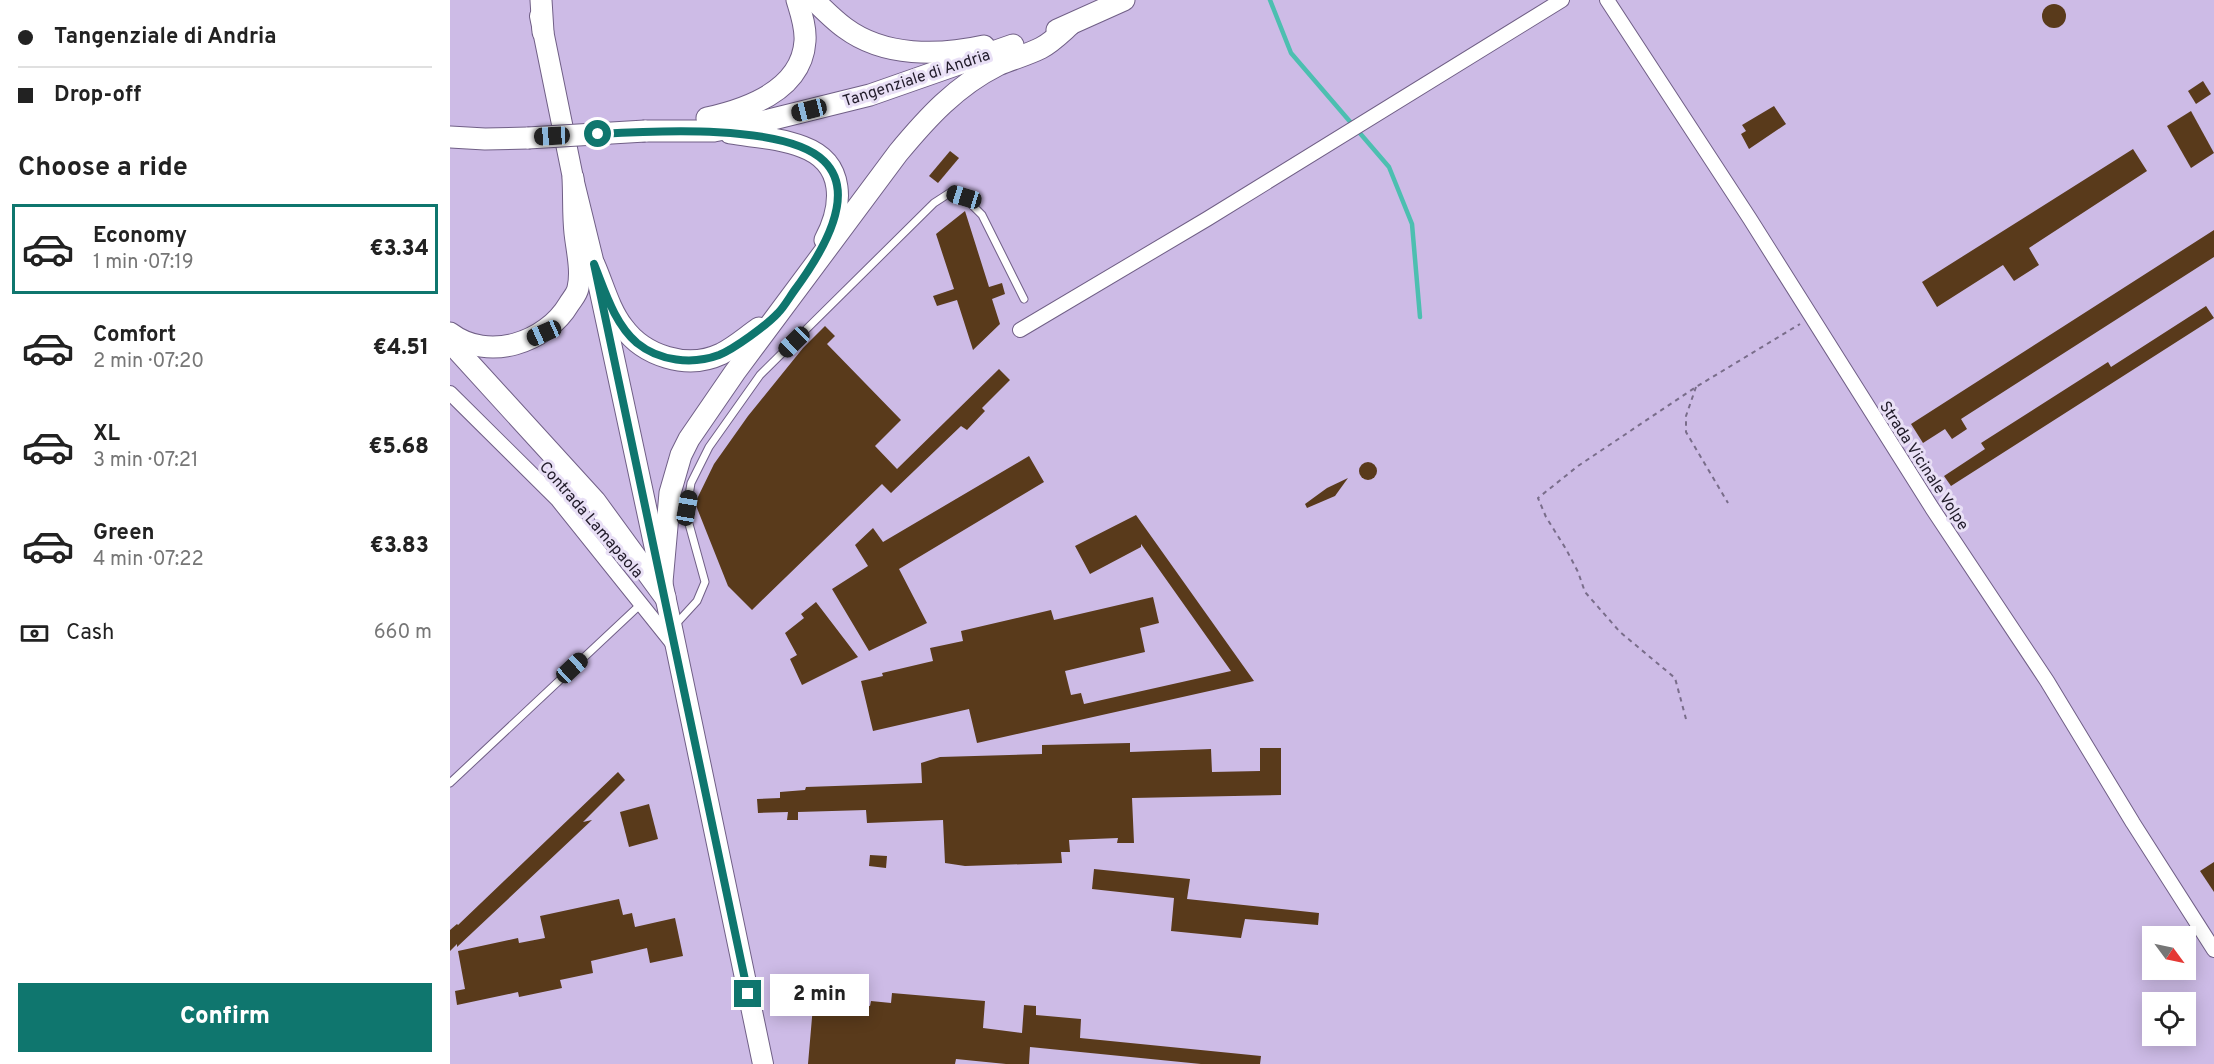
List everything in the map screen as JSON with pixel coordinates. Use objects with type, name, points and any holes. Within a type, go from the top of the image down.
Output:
[{"type":"main road","points":[[539,0],[543,32],[573,178],[594,264],[763,1064]]},
{"type":"main road","points":[[668,131],[733,113],[778,89],[793,76],[799,66],[805,40],[804,24],[797,0]]},
{"type":"main road","points":[[814,0],[846,29],[872,43],[903,51],[936,53],[971,49],[1040,35]]},
{"type":"main road","name":"Tangenziale di Andria","points":[[450,137],[485,139],[645,131],[714,131],[769,120],[870,95],[1070,25],[1124,0]]},
{"type":"main road","points":[[663,590],[670,493],[681,455],[697,425],[812,267],[925,120],[951,96],[998,65],[1043,47],[1070,25]]},
{"type":"main road","points":[[450,126],[485,139]]},
{"type":"main road","points":[[714,131],[782,141],[805,148],[825,161],[838,185],[838,200],[832,226],[812,267]]},
{"type":"main road","points":[[450,333],[458,339],[485,347],[517,345],[544,333],[562,316],[578,289],[579,269],[573,178]]},
{"type":"main road","points":[[594,264],[623,327],[637,343],[656,354],[680,361],[718,356],[778,313]]},
{"type":"main road","points":[[450,342],[595,501],[663,590]]},
{"type":"street","points":[[1020,330],[1207,219],[1562,0]]},
{"type":"street","name":"Strada Vicinale Volpe","points":[[1607,0],[1932,508],[2047,681],[2133,823],[2214,950]]},
{"type":"street","name":"Contrada Lamapaola","points":[[450,393],[557,499],[676,648]]},
{"type":"lane","points":[[672,628],[697,602],[705,582],[689,524],[687,508],[691,483],[709,447],[760,375],[934,203],[951,192],[964,197],[982,214],[1024,299]]},
{"type":"lane","points":[[450,783],[642,603]]},
{"type":"path","points":[[1686,719],[1675,678],[1620,632],[1585,592],[1578,572],[1546,518],[1538,498],[1578,466],[1696,387],[1811,317]]},
{"type":"path","points":[[1696,387],[1686,416],[1686,432],[1728,503]]},
{"type":"building","points":[[2054,4],[2063,7],[2066,16],[2063,25],[2054,28],[2045,25],[2042,16],[2045,7]]},
{"type":"building","points":[[2203,81],[2211,94],[2196,104],[2188,91]]},
{"type":"building","points":[[1774,106],[1786,124],[1749,149],[1741,134],[1746,131],[1742,125]]},
{"type":"building","points":[[2191,111],[2214,153],[2191,168],[2167,126]]},
{"type":"building","points":[[2133,149],[2147,171],[2029,248],[2039,265],[2014,281],[2003,265],[1937,307],[1922,282]]},
{"type":"building","points":[[950,151],[959,158],[938,183],[929,176]]},
{"type":"building","points":[[965,211],[989,287],[1002,283],[1005,294],[992,299],[1000,324],[973,350],[957,300],[937,306],[933,296],[954,289],[936,234]]},
{"type":"building","points":[[2214,230],[2214,257],[1961,419],[1967,429],[1952,439],[1945,429],[1923,443],[1911,424]]},
{"type":"building","points":[[2206,306],[2214,318],[1951,486],[1944,476],[1985,449],[1981,443],[2108,362],[2111,367]]},
{"type":"building","points":[[825,326],[835,336],[827,344],[901,420],[875,446],[897,469],[999,369],[1010,380],[982,408],[985,411],[967,430],[961,426],[891,493],[882,484],[752,610],[728,586],[695,503],[714,464],[748,416],[803,348]]},
{"type":"building","points":[[1029,456],[1044,482],[899,569],[927,623],[869,651],[832,589],[868,566],[855,545],[873,528],[883,542]]},
{"type":"building","points":[[1364,462],[1372,462],[1377,467],[1375,478],[1364,480],[1359,475],[1359,467]]},
{"type":"building","points":[[1348,478],[1335,496],[1307,508],[1305,504],[1327,488]]},
{"type":"building","points":[[1136,515],[1254,681],[977,743],[969,709],[873,731],[861,681],[883,676],[882,673],[933,661],[930,648],[963,641],[961,631],[1051,610],[1054,620],[1153,597],[1159,623],[1140,628],[1145,652],[1065,671],[1071,695],[1081,693],[1084,704],[1231,671],[1141,544],[1141,547],[1090,574],[1075,546]]},
{"type":"building","points":[[816,602],[858,657],[802,685],[790,659],[797,655],[785,633],[804,618],[801,614]]},
{"type":"building","points":[[1130,743],[1130,752],[1211,749],[1212,772],[1260,771],[1260,748],[1281,748],[1281,795],[1132,798],[1134,843],[1117,843],[1118,838],[1069,840],[1070,852],[1061,852],[1062,863],[965,866],[945,863],[943,820],[867,823],[866,810],[798,812],[798,820],[787,820],[788,812],[758,813],[757,799],[780,798],[780,792],[805,790],[806,787],[922,783],[921,763],[940,757],[1042,754],[1042,745]]},
{"type":"building","points":[[618,772],[625,780],[583,822],[592,820],[457,947],[457,944],[450,951],[450,930],[458,925]]},
{"type":"building","points":[[649,804],[658,839],[629,847],[620,812]]},
{"type":"building","points":[[870,855],[887,856],[886,868],[869,866]]},
{"type":"building","points":[[2214,862],[2214,892],[2200,871]]},
{"type":"building","points":[[1094,869],[1190,879],[1187,899],[1319,913],[1318,925],[1245,919],[1241,938],[1171,931],[1174,898],[1092,889]]},
{"type":"building","points":[[619,899],[623,915],[632,913],[635,927],[675,918],[683,956],[650,963],[647,948],[591,961],[593,973],[560,980],[562,988],[519,997],[518,992],[457,1005],[455,991],[465,989],[458,951],[518,938],[519,943],[545,938],[540,916]]},
{"type":"building","points":[[892,993],[985,1001],[983,1028],[1022,1033],[1024,1005],[1036,1006],[1036,1015],[1081,1019],[1080,1038],[1261,1056],[1260,1064],[1201,1064],[1030,1047],[1029,1064],[956,1059],[955,1064],[808,1064],[813,1006],[823,1007],[824,1001],[870,1006],[871,1001],[891,1003]]},
{"type":"waterway","points":[[1270,0],[1291,53],[1389,167],[1412,224],[1420,317]]},
{"type":"route","points":[[598,134],[714,131],[782,141],[805,148],[825,161],[838,185],[838,200],[832,226],[812,267],[778,313],[718,356],[680,361],[656,354],[637,343],[617,318],[594,264],[748,994]]}]
